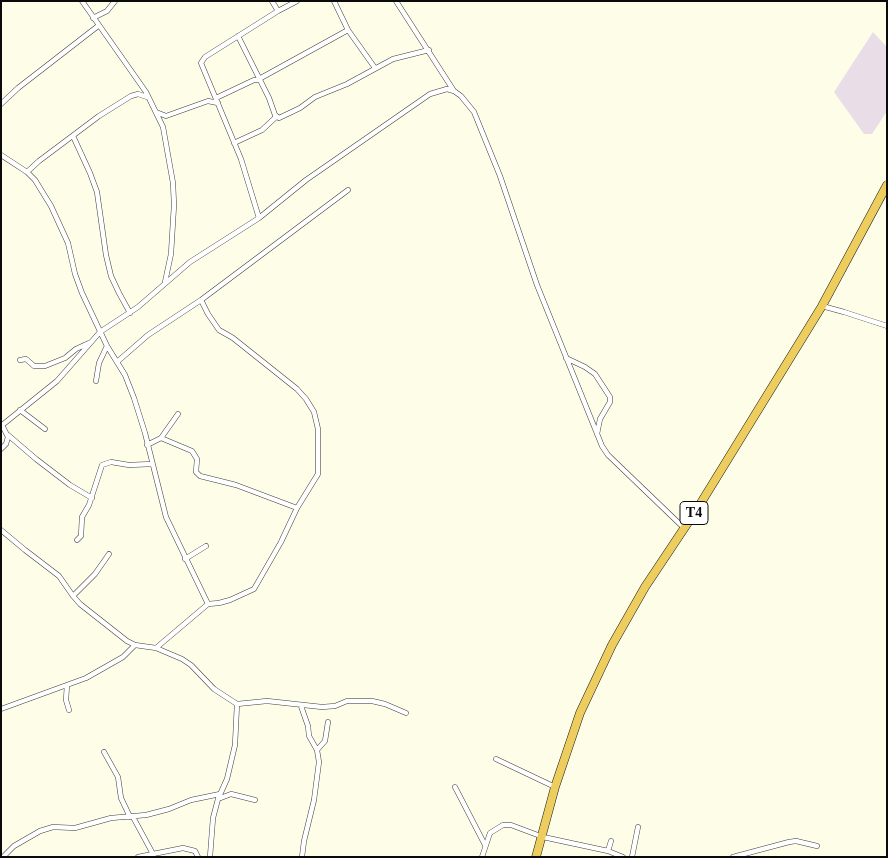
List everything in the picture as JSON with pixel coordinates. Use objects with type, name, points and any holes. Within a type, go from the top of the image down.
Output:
[{"type":"highway","name":"T4","points":[[536,857],[543,837],[555,787],[580,713],[590,688],[612,645],[645,587],[699,506],[822,306],[887,185]]},
{"type":"street","points":[[82,1],[142,86],[163,127],[173,183],[174,205],[171,254],[165,283]]},
{"type":"street","points":[[94,18],[107,11],[115,1]]},
{"type":"street","points":[[272,1],[278,11]]},
{"type":"street","points":[[259,218],[246,172],[202,68],[202,60],[278,11],[297,1]]},
{"type":"street","points":[[334,1],[348,30],[375,68]]},
{"type":"street","points":[[396,1],[454,91],[465,100],[474,112],[491,152],[525,252],[597,435],[608,455],[684,528]]},
{"type":"street","points":[[1,104],[18,88],[98,26]]},
{"type":"street","points":[[154,110],[166,116],[208,101],[217,101],[348,30]]},
{"type":"street","points":[[238,36],[276,117]]},
{"type":"street","points":[[234,143],[262,130],[276,117],[285,116],[315,97],[355,80],[375,68],[404,55],[429,50]]},
{"type":"street","points":[[92,498],[36,459],[8,435],[2,425],[57,381],[100,332],[130,313],[201,254],[235,235],[306,180],[430,94],[447,89],[454,91]]},
{"type":"street","points":[[208,101],[212,90]]},
{"type":"street","points":[[27,172],[99,116],[132,96],[138,94],[148,98]]},
{"type":"street","points":[[163,127],[166,116]]},
{"type":"street","points":[[73,136],[97,192],[111,276],[118,293],[130,313]]},
{"type":"street","points":[[1,155],[27,172],[40,186],[68,244],[75,274],[82,292],[107,346],[125,375],[134,398],[166,517],[208,604]]},
{"type":"street","points":[[117,362],[148,336],[200,300],[348,190]]},
{"type":"street","points":[[156,648],[208,604],[230,600],[254,589],[281,542],[297,508],[318,474],[318,429],[314,412],[306,399],[297,389],[233,338],[219,330],[200,300]]},
{"type":"street","points":[[822,306],[887,326]]},
{"type":"street","points":[[20,360],[26,359],[34,366],[45,366],[65,358],[76,349],[90,343]]},
{"type":"street","points":[[96,381],[99,363],[107,346]]},
{"type":"street","points":[[566,358],[595,374],[610,397],[610,402],[600,419],[597,435]]},
{"type":"street","points":[[20,410],[45,429]]},
{"type":"street","points":[[147,445],[161,438],[178,414]]},
{"type":"street","points":[[1,449],[8,440],[8,435]]},
{"type":"street","points":[[161,438],[192,451],[197,459],[196,472],[200,476],[236,485],[297,508]]},
{"type":"street","points":[[77,540],[81,536],[82,516],[92,498],[99,469],[105,463],[152,464]]},
{"type":"street","points":[[84,493],[94,491]]},
{"type":"street","points":[[1,530],[59,576],[73,596],[128,641],[135,645],[156,648],[182,659],[214,689],[237,704],[267,701],[322,707],[335,706],[347,701],[372,702],[384,704],[406,713]]},
{"type":"street","points":[[185,559],[206,546]]},
{"type":"street","points":[[73,596],[94,574],[109,554]]},
{"type":"street","points":[[1,709],[86,678],[123,657],[135,645]]},
{"type":"street","points":[[67,685],[66,700],[69,710]]},
{"type":"street","points":[[210,857],[211,828],[219,796],[227,779],[235,745],[237,704]]},
{"type":"street","points":[[302,706],[311,740],[317,750],[318,769],[314,800],[305,832],[302,857]]},
{"type":"street","points":[[317,750],[325,741],[328,722]]},
{"type":"street","points":[[104,752],[118,777],[121,798],[153,854]]},
{"type":"street","points":[[496,759],[555,787]]},
{"type":"street","points":[[455,786],[485,844]]},
{"type":"street","points":[[3,857],[14,846],[40,831],[52,827],[75,828],[111,818],[160,812],[192,800],[231,794],[255,800]]},
{"type":"street","points":[[482,857],[490,833],[503,825],[511,825],[543,837],[608,851],[623,857]]},
{"type":"street","points":[[632,857],[638,827]]},
{"type":"street","points":[[608,851],[612,841]]},
{"type":"street","points":[[733,857],[789,842],[817,846]]},
{"type":"street","points":[[138,857],[183,848],[195,850],[198,857]]},
{"type":"shaded area","points":[[873,32],[887,47],[887,111],[872,134],[864,134],[834,92]]}]
